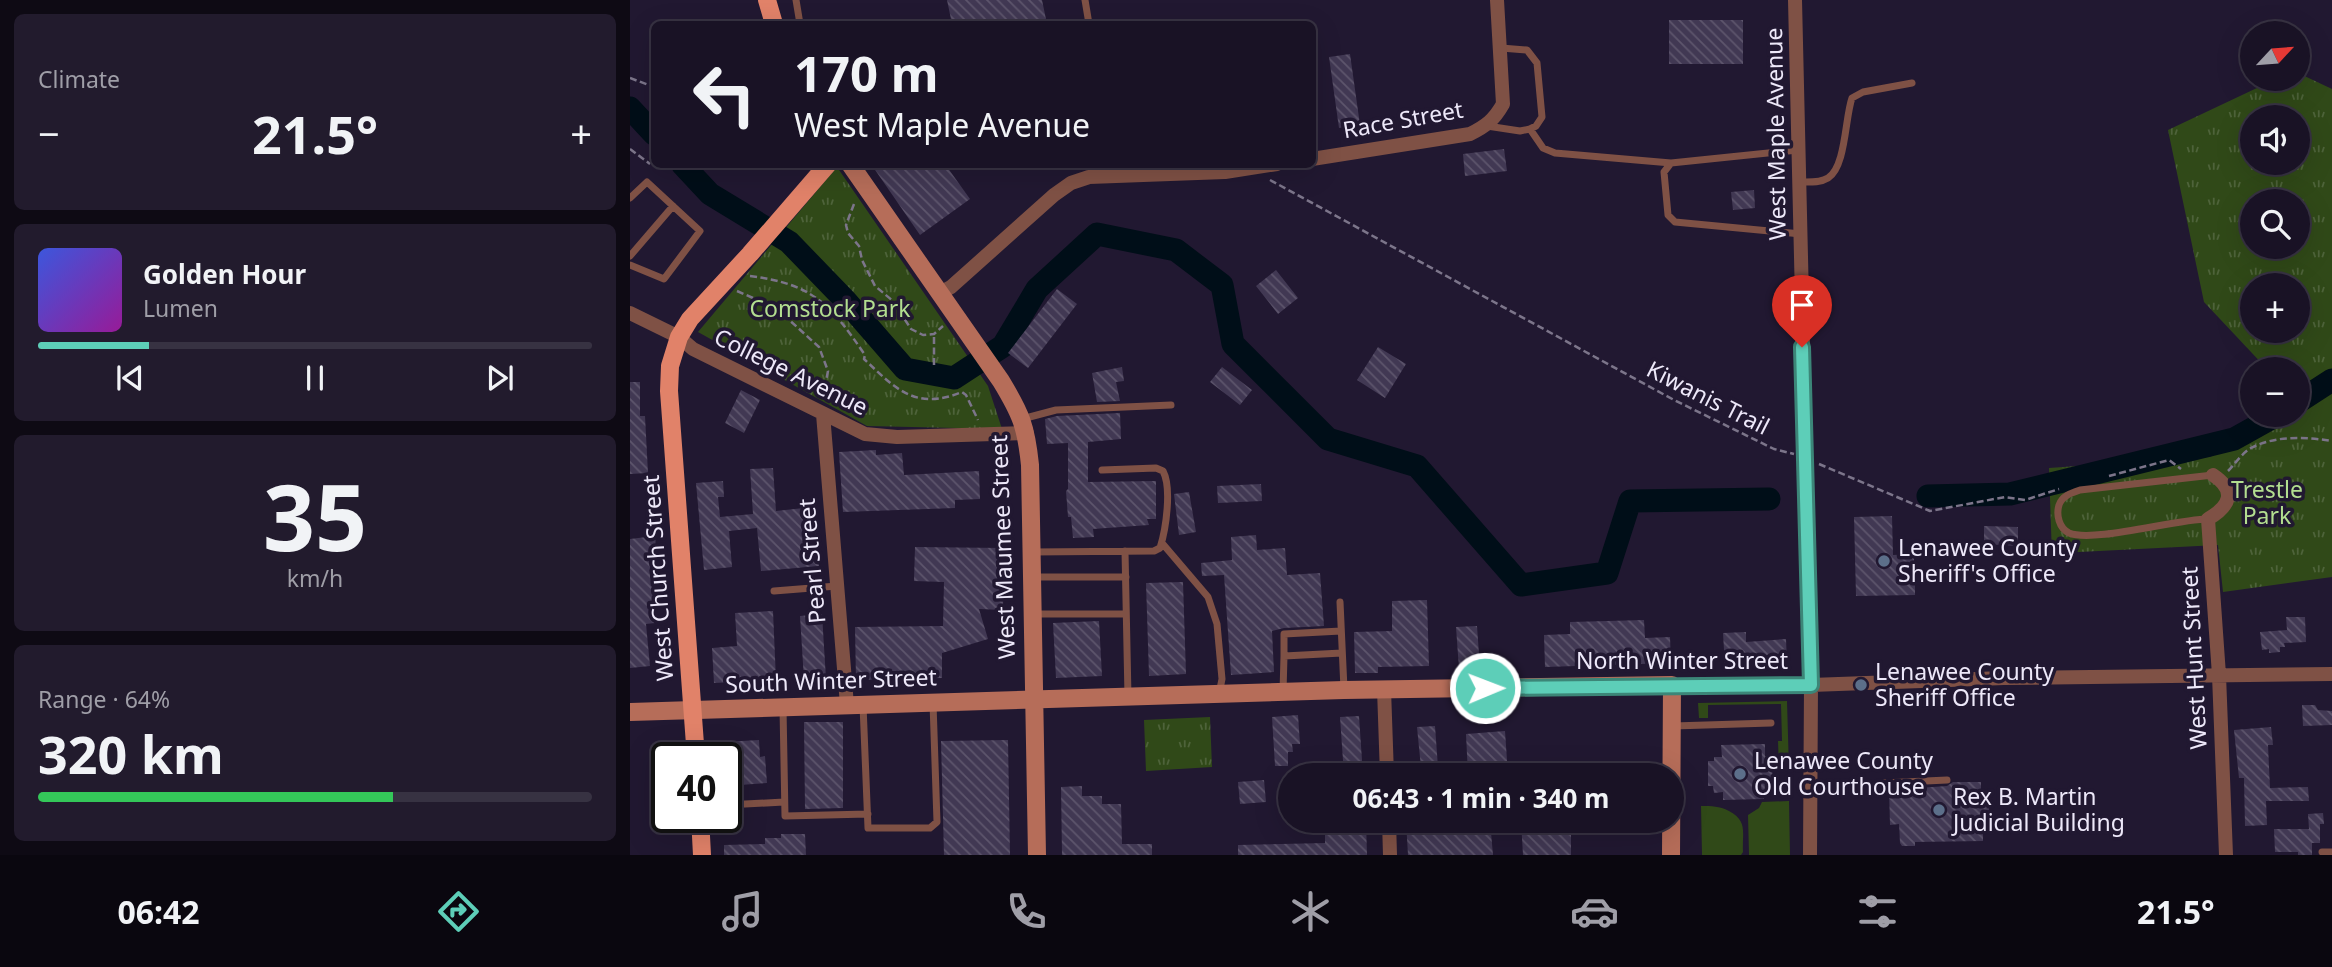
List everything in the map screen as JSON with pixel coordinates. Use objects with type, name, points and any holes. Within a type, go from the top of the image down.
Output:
[{"type":"main road","points":[[767,0],[773,21]]},
{"type":"main road","name":"West Church Street","points":[[695,742],[669,391],[670,366],[679,337],[690,319],[825,168]]},
{"type":"main road","points":[[701,833],[702,855]]},
{"type":"street","points":[[1492,121],[1503,103],[1497,0]]},
{"type":"street","name":"West Maple Avenue","points":[[1796,0],[1811,685],[1810,855]]},
{"type":"street","name":"Race Street","points":[[1316,158],[1470,134],[1492,121]]},
{"type":"street","name":"West Maumee Street","points":[[853,168],[1001,381],[1024,426],[1031,552],[1037,855]]},
{"type":"street","points":[[940,293],[951,287],[1062,189],[1089,177],[1123,169],[1225,172],[1254,168]]},
{"type":"street","name":"College Avenue","points":[[630,313],[679,337],[693,349],[864,434],[897,437],[1024,426]]},
{"type":"street","name":"Pearl Street","points":[[823,414],[837,586],[855,704]]},
{"type":"street","points":[[2208,519],[2227,504],[2228,493],[2216,472]]},
{"type":"street","name":"West Hunt Street","points":[[2208,519],[2219,675],[2226,855]]},
{"type":"street","name":"North Winter Street","points":[[1033,700],[1384,689],[1811,685],[2004,678],[2332,674]]},
{"type":"street","points":[[1671,855],[1672,685]]},
{"type":"street","points":[[1384,689],[1387,763]]},
{"type":"street","name":"South Winter Street","points":[[630,712],[1033,700]]},
{"type":"street","points":[[1389,833],[1390,855]]},
{"type":"lane","points":[[796,0],[800,21]]},
{"type":"lane","points":[[1085,0],[1088,21]]},
{"type":"lane","points":[[1492,121],[1520,131],[1530,130],[1542,117],[1537,63],[1527,50],[1501,48]]},
{"type":"lane","points":[[1800,182],[1824,180],[1835,172],[1852,98],[1863,92],[1912,83]]},
{"type":"lane","points":[[1530,130],[1543,148],[1555,153],[1671,163],[1799,150]]},
{"type":"lane","points":[[1671,163],[1664,173],[1668,215],[1675,222],[1801,234]]},
{"type":"lane","points":[[630,198],[647,182],[700,231],[664,279],[630,265]]},
{"type":"lane","points":[[630,256],[673,206]]},
{"type":"lane","points":[[1024,426],[1056,410],[1171,405]]},
{"type":"lane","points":[[1031,552],[1154,551],[1160,548],[1167,513],[1166,477],[1163,471],[1156,468],[1102,470]]},
{"type":"lane","points":[[2208,519],[2190,519],[2132,530],[2082,535],[2067,532],[2061,526],[2057,515],[2059,503],[2066,495],[2080,490],[2216,472]]},
{"type":"lane","points":[[1162,543],[1208,597],[1217,624],[1222,679],[1219,694]]},
{"type":"lane","points":[[1125,551],[1128,697]]},
{"type":"lane","points":[[1031,577],[1126,577]]},
{"type":"lane","points":[[774,591],[837,586]]},
{"type":"lane","points":[[1340,602],[1344,690]]},
{"type":"lane","points":[[1032,614],[1126,614]]},
{"type":"lane","points":[[1283,692],[1284,634],[1341,631]]},
{"type":"lane","points":[[1284,656],[1342,653]]},
{"type":"lane","points":[[855,704],[868,828],[930,828],[937,822],[933,702]]},
{"type":"lane","points":[[783,708],[785,816],[867,814]]},
{"type":"lane","points":[[1672,726],[1771,723]]},
{"type":"lane","points":[[1883,783],[1947,780]]},
{"type":"lane","points":[[742,804],[785,802]]},
{"type":"lane","points":[[2322,852],[2332,852]]},
{"type":"path","points":[[630,78],[651,86]]},
{"type":"path","points":[[630,149],[650,164]]},
{"type":"path","name":"Kiwanis Trail","points":[[1268,168],[1264,174],[1270,180],[1674,400],[1774,449],[1804,457],[1930,511],[2005,497],[2025,500],[2067,486]]},
{"type":"path","points":[[854,204],[846,225],[848,233],[859,246],[862,260],[875,286],[893,302],[911,329],[922,335],[934,334],[943,326]]},
{"type":"path","points":[[743,273],[800,287],[816,296],[835,313],[864,355],[864,359],[896,390],[909,396],[933,399],[948,398],[962,392],[977,414],[978,421]]},
{"type":"path","points":[[731,287],[745,296],[776,308],[819,347],[828,371],[825,386],[816,396]]},
{"type":"path","points":[[934,334],[934,365]]},
{"type":"path","points":[[2216,472],[2226,472],[2250,449],[2276,439],[2311,438],[2332,441]]},
{"type":"path","points":[[2106,477],[2169,460],[2183,471]]},
{"type":"green space","name":"Trestle Park","points":[[2310,79],[2332,89],[2332,577],[2223,592],[2218,545],[2059,553],[2052,556],[2049,468],[2210,457],[2274,427],[2310,427],[2310,357],[2256,357],[2243,343],[2310,343],[2310,273],[2240,273],[2240,340],[2204,302],[2168,130],[2251,91],[2310,91]]},
{"type":"green space","name":"Comstock Park","points":[[838,168],[988,386],[1002,429],[867,426],[698,332]]},
{"type":"green space","points":[[1787,701],[1789,769],[1779,769],[1778,741],[1782,741],[1781,704],[1708,705],[1708,718],[1699,718],[1698,703]]},
{"type":"green space","points":[[1210,717],[1212,767],[1146,771],[1144,720]]},
{"type":"green space","points":[[1789,801],[1790,855],[1749,855],[1748,815],[1759,808],[1762,802]]},
{"type":"green space","points":[[1701,806],[1722,808],[1739,819],[1743,833],[1741,855],[1702,855]]},
{"type":"building","points":[[947,0],[1042,0],[1046,21],[951,21]]},
{"type":"building","points":[[1669,20],[1743,20],[1743,64],[1669,64]]},
{"type":"building","points":[[1350,54],[1360,125],[1339,128],[1329,57]]},
{"type":"building","points":[[1504,149],[1507,171],[1465,176],[1463,154]]},
{"type":"building","points":[[874,168],[948,168],[970,199],[920,235]]},
{"type":"building","points":[[1754,190],[1755,208],[1733,210],[1731,192]]},
{"type":"building","points":[[1276,270],[1298,298],[1278,314],[1256,286]]},
{"type":"building","points":[[1057,289],[1077,304],[1028,368],[1008,353]]},
{"type":"building","points":[[1378,347],[1406,364],[1385,398],[1357,380]]},
{"type":"building","points":[[1122,367],[1124,381],[1116,382],[1120,401],[1097,402],[1092,373]]},
{"type":"building","points":[[1222,367],[1252,390],[1240,405],[1210,382]]},
{"type":"building","points":[[630,382],[640,382],[640,416],[645,416],[648,473],[630,474]]},
{"type":"building","points":[[741,390],[760,400],[744,433],[725,423]]},
{"type":"building","points":[[1120,413],[1121,439],[1088,442],[1088,482],[1156,481],[1156,519],[1147,519],[1149,525],[1093,529],[1094,537],[1073,538],[1066,491],[1068,443],[1047,444],[1045,419]]},
{"type":"building","points":[[876,450],[876,455],[902,453],[904,475],[979,471],[980,499],[955,500],[955,508],[843,512],[839,452]]},
{"type":"building","points":[[773,468],[776,511],[813,507],[819,566],[761,571],[757,528],[729,531],[732,567],[704,570],[696,483],[723,481],[724,497],[718,497],[720,517],[753,514],[750,469]]},
{"type":"building","points":[[1261,484],[1262,501],[1218,503],[1217,486]]},
{"type":"building","points":[[1189,492],[1196,532],[1179,535],[1174,494]]},
{"type":"building","name":"Lenawee County Sheriff's Office","points":[[1892,516],[1893,555],[1914,554],[1914,568],[1920,568],[1920,578],[1915,579],[1915,595],[1856,596],[1854,517]]},
{"type":"building","points":[[1984,526],[2018,527],[2018,546],[1984,544]]},
{"type":"building","points":[[1256,535],[1257,550],[1285,548],[1287,575],[1320,573],[1324,626],[1272,631],[1274,672],[1231,675],[1224,575],[1202,576],[1201,563],[1232,560],[1231,537]]},
{"type":"building","points":[[655,536],[657,562],[650,562],[655,623],[646,624],[650,666],[630,668],[630,539]]},
{"type":"building","points":[[915,547],[1004,548],[1003,610],[979,609],[988,639],[942,653],[942,678],[856,680],[855,627],[943,626],[944,582],[914,581]]},
{"type":"building","points":[[1183,582],[1186,674],[1149,676],[1146,583]]},
{"type":"building","points":[[1427,600],[1429,666],[1378,667],[1378,673],[1355,673],[1354,632],[1392,631],[1392,601]]},
{"type":"building","points":[[773,611],[776,680],[714,683],[712,648],[737,646],[735,613]]},
{"type":"building","points":[[822,614],[826,679],[804,680],[800,616]]},
{"type":"building","points":[[2286,617],[2305,617],[2306,642],[2284,643],[2285,647],[2280,647],[2280,652],[2269,653],[2269,649],[2262,650],[2260,632],[2287,630]]},
{"type":"building","points":[[1644,620],[1645,638],[1670,637],[1671,663],[1545,667],[1544,635],[1570,634],[1570,622]]},
{"type":"building","points":[[1099,621],[1102,676],[1056,678],[1053,623]]},
{"type":"building","points":[[1477,626],[1480,668],[1459,669],[1456,627]]},
{"type":"building","points":[[1746,632],[1746,642],[1786,639],[1787,663],[1725,667],[1723,633]]},
{"type":"building","points":[[2302,705],[2315,705],[2318,710],[2332,711],[2332,725],[2303,726]]},
{"type":"building","points":[[1298,715],[1300,744],[1292,744],[1293,752],[1288,752],[1288,763],[1278,763],[1278,766],[1275,766],[1272,717]]},
{"type":"building","points":[[1359,716],[1362,763],[1343,763],[1340,717]]},
{"type":"building","points":[[804,722],[843,722],[843,808],[805,809]]},
{"type":"building","points":[[1435,726],[1438,763],[1421,763],[1417,727]]},
{"type":"building","points":[[2271,727],[2273,745],[2268,745],[2270,788],[2308,787],[2309,801],[2266,801],[2267,825],[2245,826],[2244,778],[2239,778],[2234,730]]},
{"type":"building","points":[[1505,731],[1507,763],[1467,763],[1466,734]]},
{"type":"building","points":[[759,740],[760,757],[765,756],[767,783],[742,785],[742,742],[724,742]]},
{"type":"building","points":[[1008,740],[1010,855],[944,855],[941,741]]},
{"type":"building","name":"Lenawee County Old Courthouse","points":[[1765,744],[1765,756],[1772,756],[1773,794],[1763,794],[1764,799],[1723,800],[1723,792],[1714,793],[1713,786],[1708,786],[1708,761],[1714,761],[1714,757],[1722,757],[1721,745]]},
{"type":"building","points":[[1264,780],[1266,802],[1240,804],[1238,782]]},
{"type":"building","name":"Rex B. Martin Judicial Building","points":[[1953,782],[1981,782],[1981,796],[1989,796],[1989,827],[1983,830],[1983,841],[1915,842],[1915,846],[1902,846],[1899,824],[1890,825],[1889,790],[1947,786]]},
{"type":"building","points":[[1082,786],[1082,796],[1102,796],[1102,804],[1121,804],[1122,844],[1152,844],[1152,855],[1062,855],[1061,787]]},
{"type":"building","points":[[2323,813],[2320,843],[2312,843],[2312,855],[2275,852],[2274,829],[2309,829],[2308,814]]},
{"type":"building","points":[[1325,833],[1366,833],[1367,855],[1238,855],[1238,845],[1325,843]]},
{"type":"building","points":[[1407,833],[1491,833],[1493,855],[1408,855]]},
{"type":"building","points":[[1522,833],[1571,834],[1571,855],[1523,855]]},
{"type":"building","points":[[781,834],[805,834],[806,855],[724,855],[724,845],[765,844],[765,838],[781,838]]},
{"type":"waterway","points":[[630,108],[651,131]]},
{"type":"waterway","points":[[686,168],[710,194],[789,242],[846,301],[905,369],[954,378],[1003,346],[1037,289],[1097,234],[1176,250],[1222,285],[1233,344],[1328,439],[1417,466],[1521,585],[1607,573],[1630,501],[1769,499]]},
{"type":"waterway","points":[[2310,394],[2332,380]]},
{"type":"waterway","points":[[1928,496],[2010,494],[2234,439],[2256,427]]},
{"type":"place","name":"Lenawee County Sheriff's Office","points":[[1884,561]]},
{"type":"place","name":"Lenawee County Sheriff Office","points":[[1861,685]]},
{"type":"place","name":"Lenawee County Old Courthouse","points":[[1740,774]]},
{"type":"place","name":"Rex B. Martin Judicial Building","points":[[1939,810]]},
{"type":"route","points":[[1485,688],[1811,685],[1802,347]]}]
